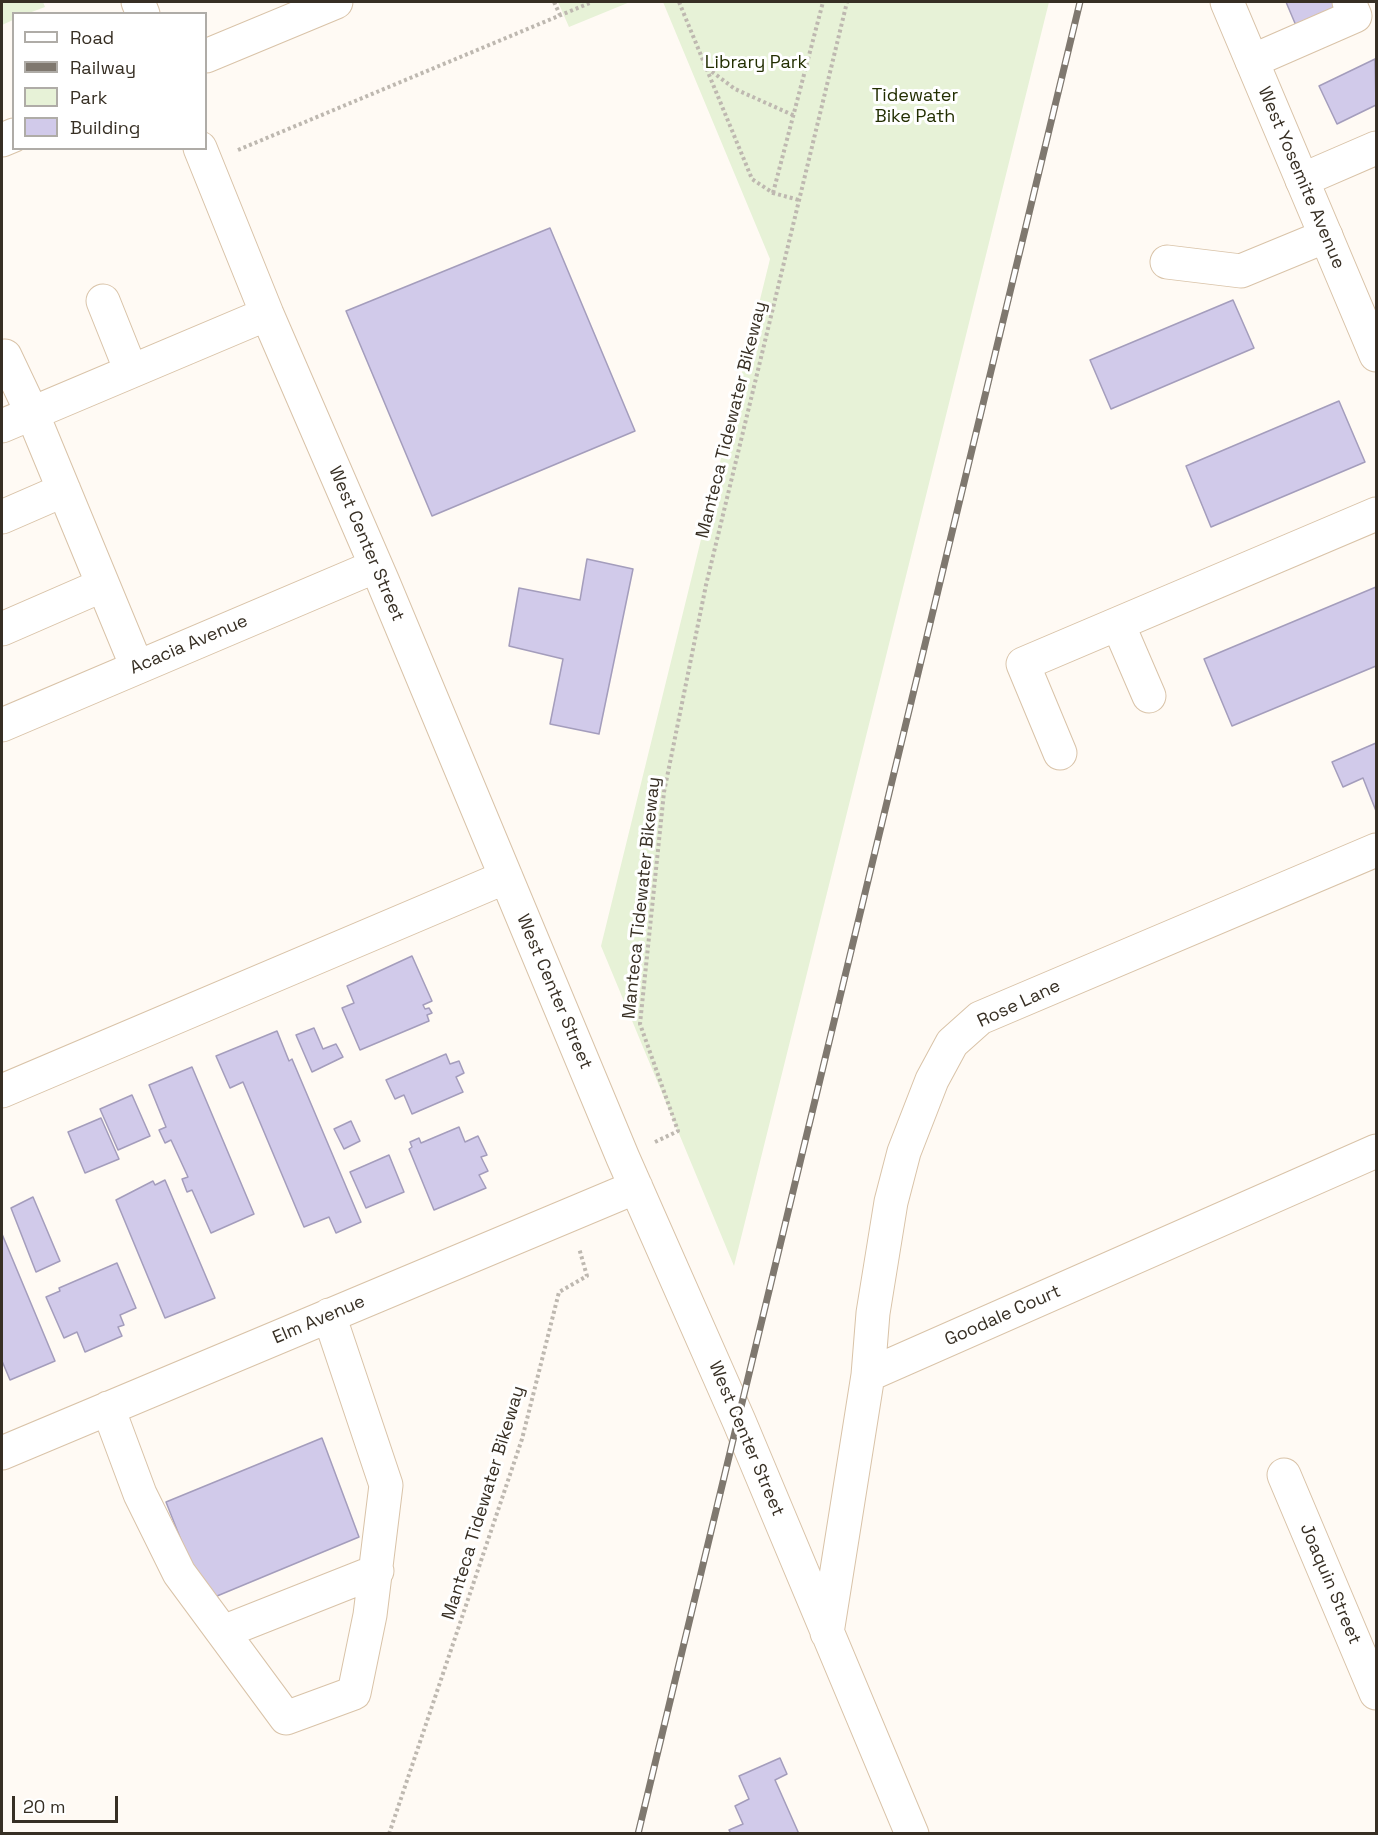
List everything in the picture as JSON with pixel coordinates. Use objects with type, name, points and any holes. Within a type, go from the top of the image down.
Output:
[{"type":"street","points":[[207,56],[336,2]]},
{"type":"street","name":"West Yosemite Avenue","points":[[1227,2],[1377,355]]},
{"type":"street","points":[[1252,62],[1355,15],[1349,2]]},
{"type":"street","points":[[1302,180],[1377,148]]},
{"type":"street","name":"West Center Street","points":[[203,156],[267,314],[376,566],[629,1172],[739,1421],[912,1833]]},
{"type":"street","points":[[1167,262],[1240,271],[1326,236]]},
{"type":"street","points":[[103,301],[131,371]]},
{"type":"street","points":[[2,426],[267,314]]},
{"type":"street","points":[[5,356],[32,413],[137,668]]},
{"type":"street","points":[[2,517],[64,490]]},
{"type":"street","points":[[1060,753],[1023,664],[1377,514]]},
{"type":"street","name":"Acacia Avenue","points":[[2,725],[376,566]]},
{"type":"street","points":[[2,630],[103,585]]},
{"type":"street","points":[[1118,624],[1149,696]]},
{"type":"street","name":"Rose Lane","points":[[868,1375],[873,1312],[891,1202],[904,1152],[932,1080],[952,1043],[980,1018],[1377,850]]},
{"type":"street","points":[[2,1091],[506,877]]},
{"type":"street","name":"Goodale Court","points":[[868,1375],[1377,1151]]},
{"type":"street","name":"Elm Avenue","points":[[2,1453],[570,1214],[629,1172]]},
{"type":"street","points":[[108,1408],[140,1494],[179,1574],[286,1718],[354,1693],[377,1571],[386,1485],[329,1315]]},
{"type":"street","points":[[827,1634],[868,1375]]},
{"type":"street","name":"Joaquin Street","points":[[1284,1475],[1377,1693]]},
{"type":"street","points":[[223,1632],[377,1571]]},
{"type":"path","points":[[554,2],[560,15]]},
{"type":"path","points":[[203,156],[592,2]]},
{"type":"path","points":[[679,2],[752,179],[773,193],[799,200]]},
{"type":"path","points":[[773,193],[823,2]]},
{"type":"path","name":"Manteca Tidewater Bikeway","points":[[629,1172],[678,1131],[640,1024],[664,792],[706,585],[847,2]]},
{"type":"path","points":[[706,67],[735,89],[795,116]]},
{"type":"path","name":"Manteca Tidewater Bikeway","points":[[388,1833],[522,1439],[559,1292],[587,1276],[570,1214]]},
{"type":"green space","points":[[2,2],[43,2],[45,7],[32,12],[12,12],[12,20],[2,25]]},
{"type":"green space","points":[[558,2],[630,2],[569,27]]},
{"type":"green space","name":"Tidewater Bike Path","points":[[663,2],[1049,2],[734,1266],[601,946],[770,259]]},
{"type":"building","points":[[1286,2],[1341,2],[1344,7],[1297,28]]},
{"type":"building","points":[[1375,59],[1376,105],[1337,124],[1319,86]]},
{"type":"building","points":[[550,228],[635,431],[432,516],[346,311]]},
{"type":"building","points":[[1233,300],[1254,348],[1111,409],[1090,360]]},
{"type":"building","points":[[1339,401],[1365,462],[1211,527],[1186,466]]},
{"type":"building","points":[[587,559],[633,569],[599,734],[550,724],[563,659],[509,646],[519,588],[580,600]]},
{"type":"building","points":[[1376,587],[1376,666],[1232,726],[1204,659]]},
{"type":"building","points":[[1376,743],[1376,811],[1363,778],[1343,787],[1332,762]]},
{"type":"building","points":[[412,956],[432,1001],[423,1005],[432,1013],[427,1015],[429,1021],[360,1050],[342,1008],[354,1003],[347,986]]},
{"type":"building","points":[[314,1028],[323,1049],[336,1044],[343,1057],[312,1072],[296,1035]]},
{"type":"building","points":[[277,1031],[289,1061],[292,1059],[361,1222],[336,1233],[329,1217],[304,1227],[243,1082],[230,1088],[216,1056]]},
{"type":"building","points":[[446,1054],[450,1064],[459,1061],[464,1073],[456,1077],[463,1092],[412,1114],[404,1095],[395,1099],[386,1080]]},
{"type":"building","points":[[192,1067],[254,1214],[211,1233],[192,1190],[187,1192],[182,1179],[188,1177],[171,1140],[165,1143],[159,1130],[166,1127],[149,1085]]},
{"type":"building","points":[[132,1095],[150,1136],[118,1150],[100,1109]]},
{"type":"building","points":[[101,1118],[119,1159],[85,1173],[68,1132]]},
{"type":"building","points":[[351,1121],[360,1141],[344,1149],[334,1129]]},
{"type":"building","points":[[459,1127],[465,1142],[478,1136],[487,1155],[481,1157],[488,1171],[479,1175],[486,1188],[434,1210],[409,1149],[412,1147],[410,1142],[419,1138],[421,1143]]},
{"type":"building","points":[[389,1155],[404,1192],[366,1208],[350,1172]]},
{"type":"building","points":[[165,1180],[215,1298],[165,1318],[116,1200],[153,1181],[155,1185]]},
{"type":"building","points":[[33,1197],[60,1261],[36,1272],[11,1208]]},
{"type":"building","points":[[2,1234],[55,1361],[10,1380],[2,1361]]},
{"type":"building","points":[[117,1263],[136,1308],[120,1315],[124,1325],[118,1327],[122,1336],[85,1352],[77,1332],[64,1338],[46,1297],[60,1291],[59,1288]]},
{"type":"building","points":[[322,1438],[359,1537],[205,1601],[166,1502]]},
{"type":"building","points":[[780,1758],[787,1774],[775,1780],[799,1834],[731,1834],[729,1830],[743,1824],[735,1806],[749,1799],[739,1776]]},
{"type":"railway","points":[[638,1834],[1080,2]]},
{"type":"park label","name":"Library Park","points":[[756,63]]}]
